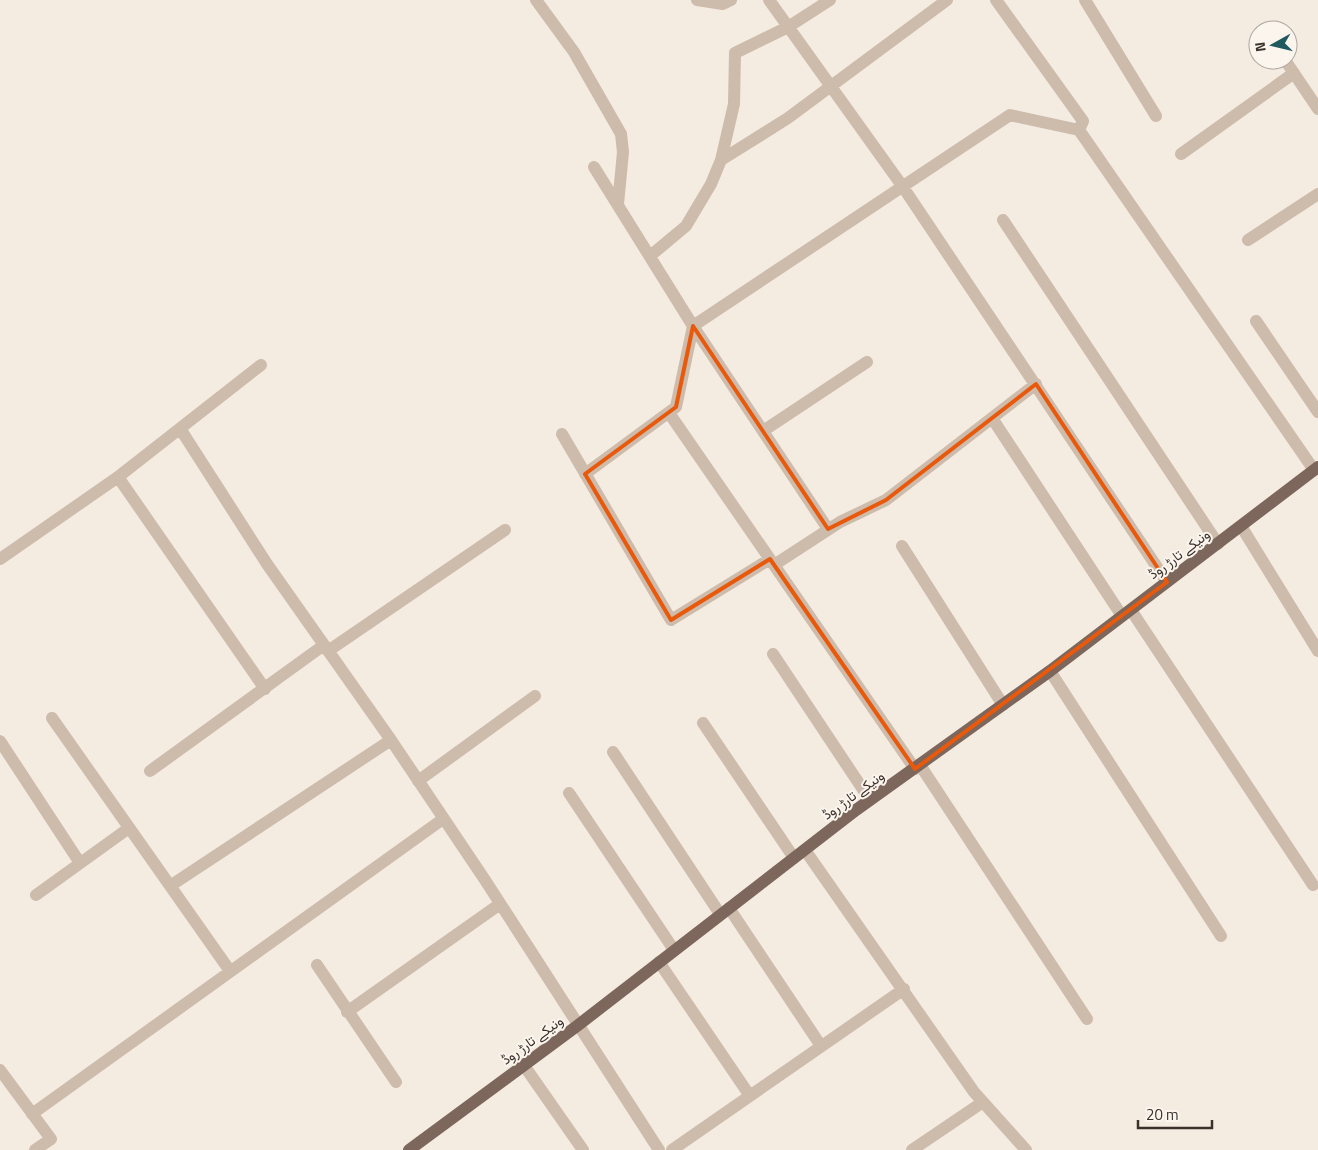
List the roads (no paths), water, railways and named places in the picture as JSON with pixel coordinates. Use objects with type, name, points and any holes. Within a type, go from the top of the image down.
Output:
[{"type":"main road","name":"ونیکے تارڑ روڈ","points":[[417,1148],[523,1064],[577,1026],[870,800],[1050,671],[1316,469]]},
{"type":"street","points":[[536,0],[574,52],[621,134],[622,152],[618,204]]},
{"type":"street","points":[[698,0],[723,4],[731,0]]},
{"type":"street","points":[[769,0],[903,187],[1167,582]]},
{"type":"street","points":[[721,160],[788,118],[947,0]]},
{"type":"street","points":[[996,0],[1084,121],[1079,130]]},
{"type":"street","points":[[1084,0],[1156,116]]},
{"type":"street","points":[[650,256],[686,226],[711,184],[721,160],[734,104],[735,53],[788,27],[826,1]]},
{"type":"street","points":[[1292,70],[1318,109]]},
{"type":"street","points":[[1181,154],[1294,73]]},
{"type":"street","points":[[585,474],[676,407],[693,326],[1010,114],[1079,130],[1316,469]]},
{"type":"street","points":[[594,166],[693,326],[828,529]]},
{"type":"street","points":[[1248,240],[1318,194]]},
{"type":"street","points":[[1003,220],[1218,544]]},
{"type":"street","points":[[1256,321],[1318,412]]},
{"type":"street","points":[[763,431],[867,362]]},
{"type":"street","points":[[0,559],[118,477],[181,430],[261,365]]},
{"type":"street","points":[[562,434],[671,620],[828,529],[886,500],[1036,384]]},
{"type":"street","points":[[669,413],[917,767],[1087,1019]]},
{"type":"street","points":[[992,418],[1313,885]]},
{"type":"street","points":[[181,430],[267,564],[444,818],[659,1150]]},
{"type":"street","points":[[118,477],[265,688]]},
{"type":"street","points":[[1241,526],[1318,651]]},
{"type":"street","points":[[150,771],[265,688],[506,530]]},
{"type":"street","points":[[902,546],[1003,705]]},
{"type":"street","points":[[773,654],[870,800]]},
{"type":"street","points":[[1050,671],[1221,936]]},
{"type":"street","points":[[418,781],[535,696]]},
{"type":"street","points":[[52,718],[230,971]]},
{"type":"street","points":[[703,723],[794,858]]},
{"type":"street","points":[[170,886],[390,740]]},
{"type":"street","points":[[0,741],[80,863]]},
{"type":"street","points":[[614,752],[724,911],[821,1046]]},
{"type":"street","points":[[569,793],[674,950]]},
{"type":"street","points":[[32,1114],[444,818]]},
{"type":"street","points":[[36,894],[129,828]]},
{"type":"street","points":[[805,850],[983,1102],[1026,1150]]},
{"type":"street","points":[[346,1012],[500,904]]},
{"type":"street","points":[[659,962],[750,1096]]},
{"type":"street","points":[[317,965],[346,1012],[396,1082]]},
{"type":"street","points":[[672,1150],[904,989]]},
{"type":"street","points":[[523,1064],[583,1150]]},
{"type":"street","points":[[0,1070],[4,1085],[32,1114],[51,1139],[35,1150]]},
{"type":"street","points":[[912,1150],[983,1102]]}]
